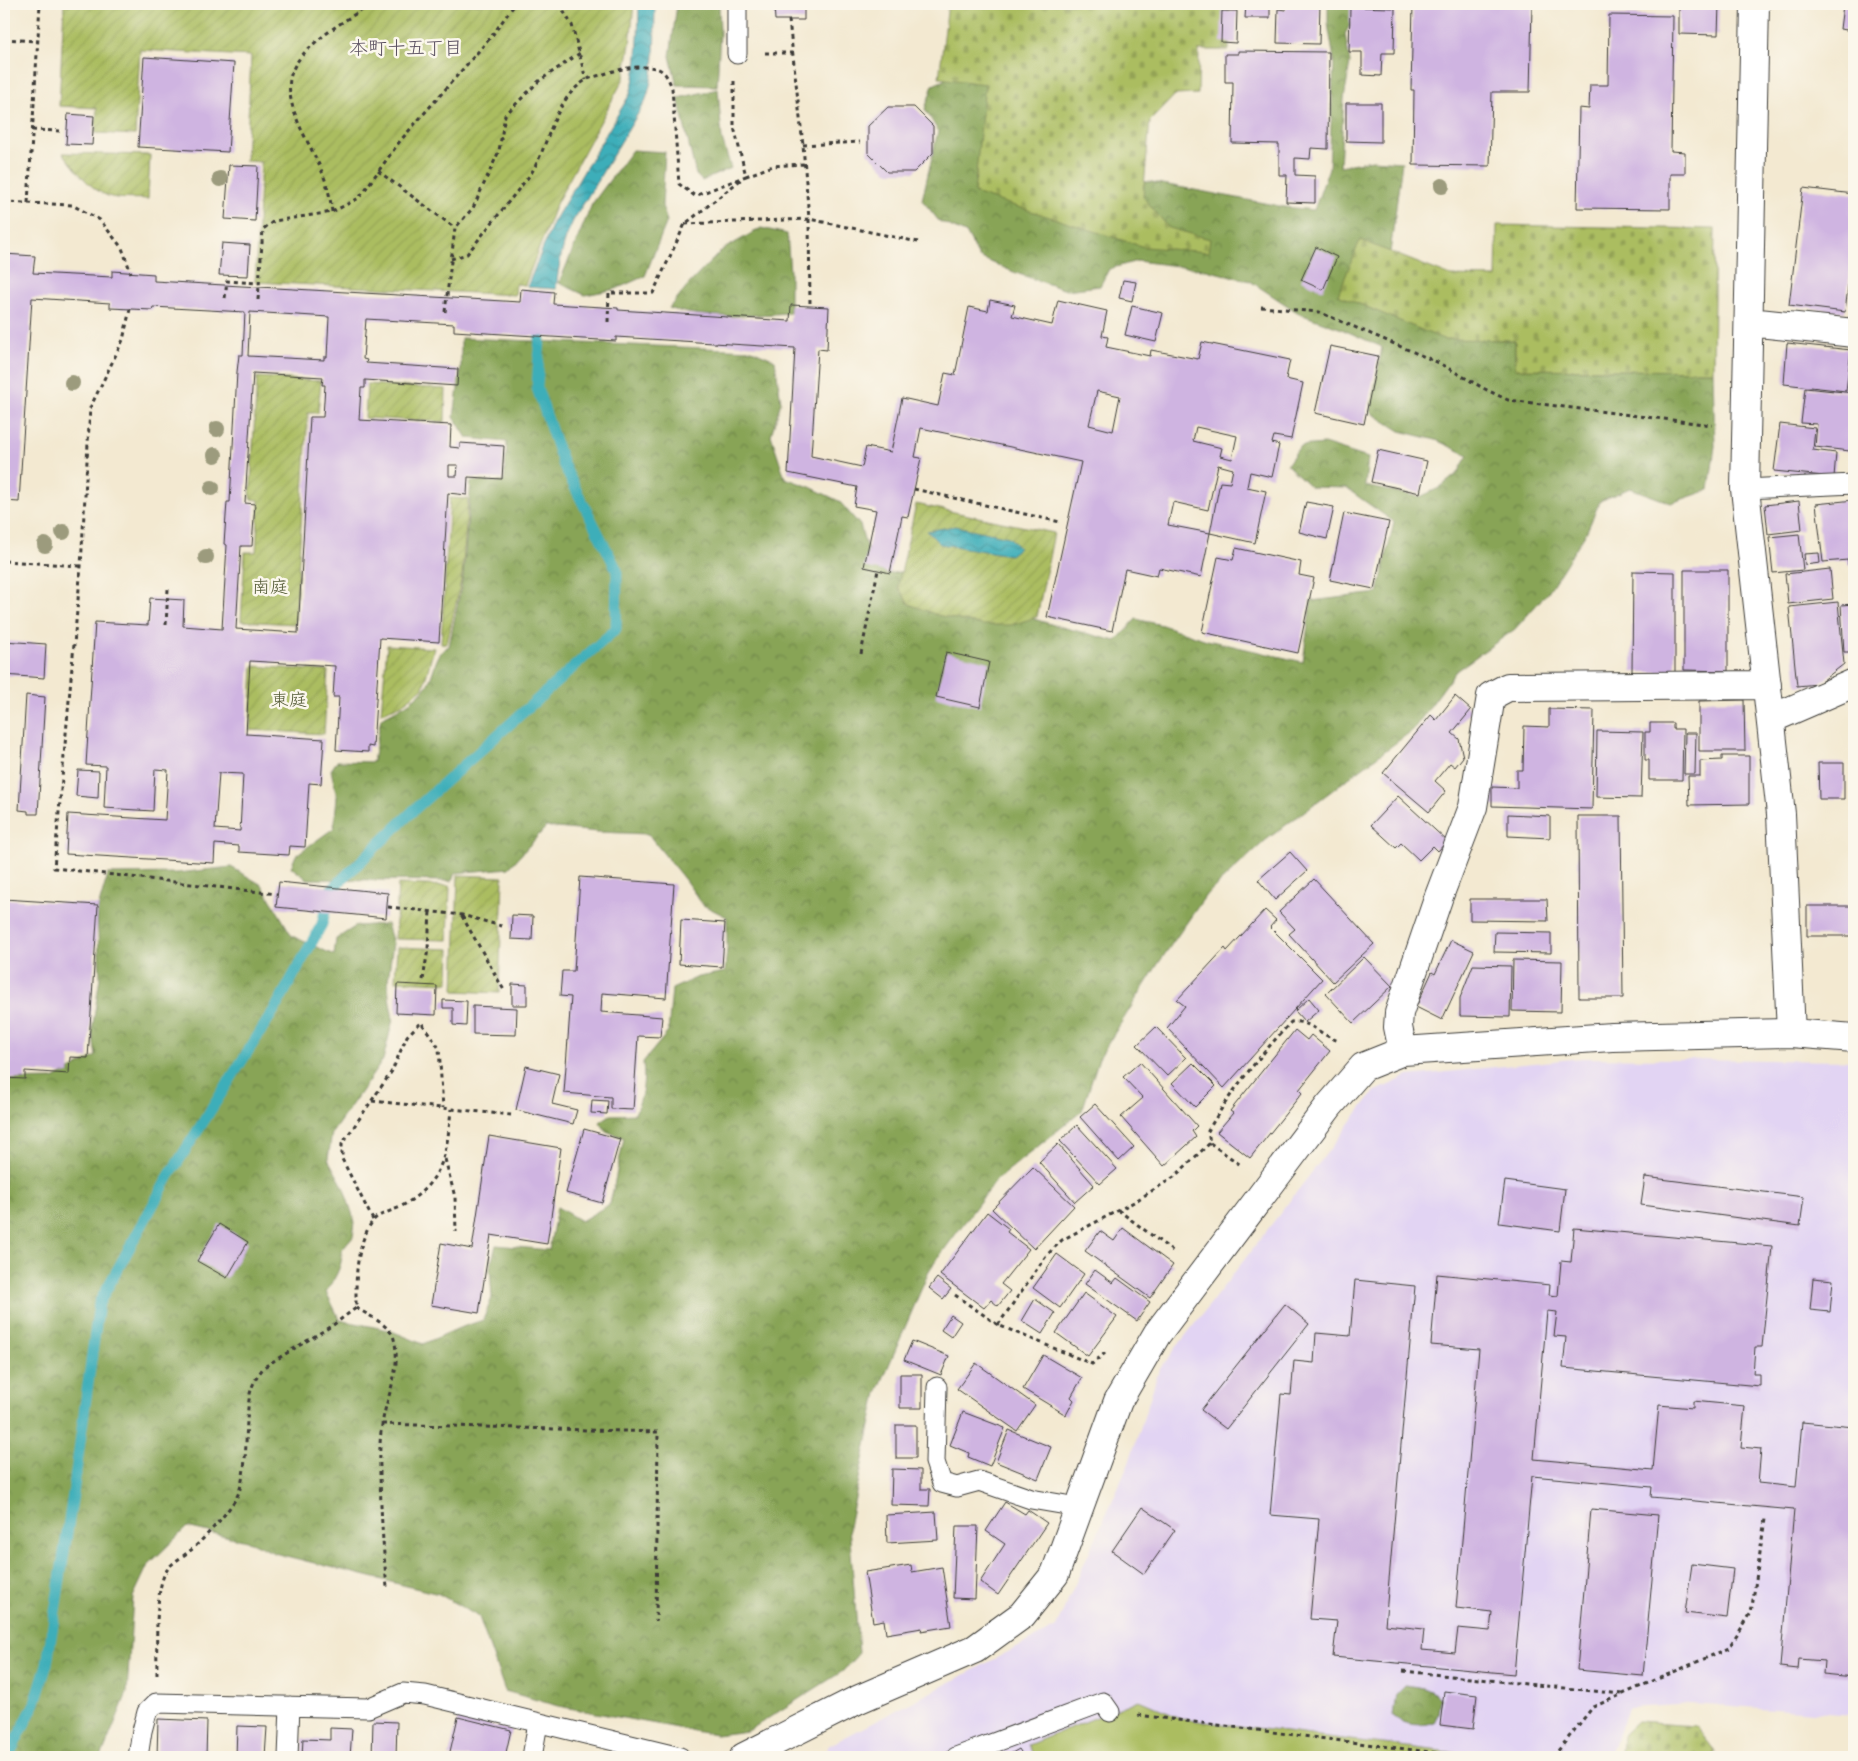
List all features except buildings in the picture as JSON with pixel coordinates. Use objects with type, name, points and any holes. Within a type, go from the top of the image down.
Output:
[{"type":"street","points":[[1755,4],[1745,489],[1781,814],[1791,1033]]},
{"type":"street","points":[[1749,322],[1854,333]]},
{"type":"street","points":[[1771,719],[1854,683]]},
{"type":"street","points":[[1403,1051],[1398,1027],[1399,1013],[1439,896],[1473,806],[1491,696],[1508,687],[1768,685]]},
{"type":"street","points":[[749,1756],[857,1700],[975,1649],[1022,1615],[1055,1574],[1118,1401],[1157,1334],[1334,1099],[1363,1067],[1403,1051],[1612,1037],[1791,1033],[1854,1038]]},
{"type":"lane","points":[[736,54],[737,4]]},
{"type":"lane","points":[[1745,489],[1854,484]]},
{"type":"lane","points":[[937,1387],[935,1462],[942,1483],[957,1486],[979,1481],[1031,1499],[1078,1507]]},
{"type":"lane","points":[[138,1757],[147,1712],[156,1703],[368,1708],[403,1692],[426,1695],[680,1757]]},
{"type":"lane","points":[[956,1757],[1103,1702],[1110,1712]]},
{"type":"lane","points":[[288,1757],[290,1706]]},
{"type":"lane","points":[[532,1757],[538,1723]]},
{"type":"path","points":[[4,4],[4,10]]},
{"type":"path","points":[[28,203],[40,4]]},
{"type":"path","points":[[332,212],[324,172],[302,130],[295,111],[290,91],[291,73],[298,61],[323,36],[345,20],[373,4]]},
{"type":"path","points":[[258,300],[263,229],[274,221],[332,212],[359,198],[400,141],[491,37],[515,4]]},
{"type":"path","points":[[559,4],[572,25],[586,80]]},
{"type":"path","points":[[789,20],[805,164],[809,219],[810,306]]},
{"type":"path","points":[[4,38],[38,41]]},
{"type":"path","points":[[445,312],[455,228],[473,208],[499,151],[504,115],[539,81],[580,53]]},
{"type":"path","points":[[746,176],[734,127],[733,96],[736,54],[792,53]]},
{"type":"path","points":[[451,259],[467,254],[530,175],[538,163],[559,109],[568,96],[586,80],[626,67],[656,67],[661,69],[668,77],[672,88],[679,184],[695,196],[773,166],[805,164]]},
{"type":"path","points":[[32,130],[60,130]]},
{"type":"path","points":[[803,145],[860,142]]},
{"type":"path","points":[[378,171],[455,228]]},
{"type":"path","points":[[608,322],[609,292],[654,293],[685,224],[746,176]]},
{"type":"path","points":[[4,202],[72,205],[100,220],[122,248],[131,273]]},
{"type":"path","points":[[685,224],[809,219],[918,242]]},
{"type":"path","points":[[225,298],[227,281],[259,283]]},
{"type":"path","points":[[1261,306],[1319,312],[1437,362],[1485,390],[1508,400],[1716,426]]},
{"type":"path","points":[[130,309],[123,340],[90,408],[81,566],[54,868],[277,894]]},
{"type":"path","points":[[914,490],[1060,522]]},
{"type":"path","points":[[4,561],[81,566]]},
{"type":"path","points":[[861,654],[878,570]]},
{"type":"path","points":[[166,624],[168,589]]},
{"type":"path","points":[[388,907],[462,915],[505,927]]},
{"type":"path","points":[[423,980],[428,949],[430,911]]},
{"type":"path","points":[[462,915],[504,992]]},
{"type":"path","points":[[373,1220],[342,1159],[342,1144],[392,1071],[407,1036],[421,1022],[439,1048],[443,1108]]},
{"type":"path","points":[[998,1325],[1046,1256],[1062,1240],[1174,1177],[1210,1143],[1208,1131],[1223,1105],[1259,1057],[1292,1022],[1305,1023],[1331,1040],[1341,1041]]},
{"type":"path","points":[[372,1101],[511,1115]]},
{"type":"path","points":[[356,1308],[359,1255],[362,1243],[373,1220],[412,1199],[437,1175],[444,1159],[451,1109]]},
{"type":"path","points":[[444,1159],[455,1197],[456,1232]]},
{"type":"path","points":[[1118,1210],[1174,1252]]},
{"type":"path","points":[[955,1295],[998,1325],[1092,1364],[1124,1336],[1157,1334]]},
{"type":"path","points":[[356,1308],[381,1323],[394,1337],[396,1362],[382,1424],[380,1450],[381,1519],[387,1586]]},
{"type":"path","points":[[156,1703],[159,1598],[162,1582],[167,1570],[193,1548],[216,1524],[238,1494],[244,1472],[250,1392],[257,1378],[264,1367],[333,1325],[356,1308]]},
{"type":"path","points":[[382,1424],[658,1432],[656,1621]]},
{"type":"path","points":[[1553,1757],[1593,1706],[1729,1648],[1751,1614],[1765,1519]]},
{"type":"path","points":[[1403,1671],[1623,1694]]},
{"type":"path","points":[[1110,1712],[1469,1757]]},
{"type":"shaded area","points":[[1582,1058],[1854,1061],[1854,1715],[1692,1703],[1629,1707],[1609,1757],[826,1757],[828,1746],[1056,1627],[1129,1463],[1159,1370],[1374,1092],[1408,1076]]},
{"type":"green space","points":[[64,4],[634,4],[624,78],[556,204],[525,285],[516,284],[515,295],[255,282],[261,162],[246,161],[251,56],[140,50],[135,135],[95,133],[97,108],[59,106]]},
{"type":"green space","points":[[677,4],[719,4],[720,33],[717,86],[677,85],[670,56]]},
{"type":"green space","points":[[948,4],[1229,4],[1229,50],[1199,50],[1198,94],[1175,95],[1150,121],[1143,197],[1169,228],[1210,239],[1208,252],[1144,247],[974,193],[985,84],[939,78]]},
{"type":"green space","points":[[1328,4],[1362,4],[1345,34],[1350,63],[1344,99],[1340,166],[1372,160],[1402,162],[1390,253],[1360,240],[1443,339],[1515,340],[1515,369],[1713,371],[1715,446],[1709,490],[1671,503],[1630,488],[1600,501],[1587,531],[1548,592],[1515,629],[1456,671],[1413,730],[1266,840],[1206,895],[1158,964],[1099,1058],[1082,1111],[995,1181],[930,1269],[877,1393],[849,1526],[859,1653],[843,1671],[748,1731],[716,1735],[558,1706],[505,1691],[479,1617],[439,1594],[274,1553],[251,1542],[187,1527],[148,1565],[133,1597],[127,1693],[101,1757],[4,1757],[4,1080],[53,1079],[96,1056],[92,1031],[100,977],[97,912],[108,874],[178,873],[231,867],[262,885],[292,936],[334,955],[336,939],[356,926],[387,924],[393,943],[388,980],[393,1019],[383,1060],[332,1133],[328,1159],[343,1186],[355,1222],[353,1237],[342,1250],[340,1267],[326,1292],[340,1320],[389,1330],[423,1344],[483,1320],[492,1298],[490,1268],[496,1245],[549,1250],[557,1207],[581,1221],[610,1204],[624,1138],[606,1131],[600,1122],[610,1115],[635,1114],[643,1088],[643,1062],[668,1032],[672,989],[698,977],[725,972],[727,917],[703,905],[648,834],[546,827],[509,868],[455,873],[452,881],[307,879],[291,867],[296,855],[334,828],[337,797],[331,770],[337,761],[373,762],[381,718],[415,698],[428,684],[437,660],[449,646],[463,577],[471,481],[504,482],[507,442],[467,438],[454,417],[461,367],[461,338],[752,350],[775,360],[781,402],[771,435],[785,478],[810,487],[839,501],[860,525],[867,549],[886,574],[919,569],[1014,613],[1116,641],[1136,619],[1162,625],[1207,640],[1303,662],[1311,601],[1378,593],[1394,522],[1346,488],[1311,487],[1287,465],[1300,446],[1324,444],[1368,458],[1365,486],[1420,497],[1439,488],[1458,473],[1468,455],[1436,440],[1400,431],[1370,412],[1382,347],[1339,328],[1300,314],[1250,281],[1202,269],[1137,261],[1109,269],[1100,286],[1066,290],[1016,273],[979,257],[967,234],[939,221],[922,200],[938,131],[925,109],[933,85],[961,72],[1010,78],[1073,179],[1152,182],[1285,207],[1314,210],[1329,168],[1334,60],[1328,24]]},
{"type":"green space","points":[[718,89],[722,139],[731,168],[702,181],[696,175],[678,98]]},
{"type":"green space","points":[[632,150],[665,152],[662,206],[667,221],[645,276],[616,289],[585,295],[559,283],[592,204]]},
{"type":"green space","points":[[63,153],[150,155],[148,199],[117,198],[101,193],[83,178]]},
{"type":"green space","points":[[1497,225],[1715,229],[1713,371],[1515,369],[1515,340],[1443,339],[1338,295],[1360,240],[1451,276],[1496,277]]},
{"type":"green space","points":[[761,228],[787,234],[790,272],[790,313],[713,316],[698,315],[669,308],[722,250]]},
{"type":"green space","name":"南庭","points":[[257,377],[321,381],[318,413],[308,413],[295,624],[241,621],[245,552],[256,552],[259,500],[250,499]]},
{"type":"green space","points":[[367,384],[446,389],[445,422],[365,418]]},
{"type":"green space","points":[[450,498],[468,499],[462,576],[447,644],[441,643]]},
{"type":"green space","points":[[916,504],[1054,533],[1037,617],[1011,625],[982,625],[937,615],[909,604],[898,587]]},
{"type":"green space","points":[[387,645],[434,648],[423,688],[402,704],[381,713]]},
{"type":"green space","name":"東庭","points":[[253,666],[328,671],[324,734],[250,730]]},
{"type":"green space","points":[[458,875],[503,877],[499,993],[454,991]]},
{"type":"green space","points":[[398,884],[450,886],[448,940],[395,939]]},
{"type":"green space","points":[[397,947],[450,949],[449,983],[395,981]]},
{"type":"green space","points":[[1404,1685],[1428,1690],[1440,1698],[1438,1713],[1434,1723],[1412,1724],[1403,1722],[1393,1716],[1396,1693]]},
{"type":"green space","points":[[1139,1700],[1182,1719],[1488,1757],[1035,1757],[1028,1745]]},
{"type":"green space","points":[[1637,1722],[1695,1726],[1716,1752],[1715,1757],[1622,1757],[1623,1735]]},
{"type":"water","points":[[639,4],[655,4],[653,66],[645,102],[569,229],[560,263],[556,289],[527,287],[553,223],[630,94],[637,61]]},
{"type":"water","points":[[955,526],[1009,537],[1019,548],[1010,555],[940,544],[927,531]]},
{"type":"waterway","points":[[8,1757],[35,1703],[47,1664],[99,1303],[169,1176],[276,1007],[322,924],[330,891],[415,809],[616,629],[617,570],[563,464],[537,388],[541,321]]},
{"type":"district","name":"本町十五丁目","points":[[406,47]]}]
